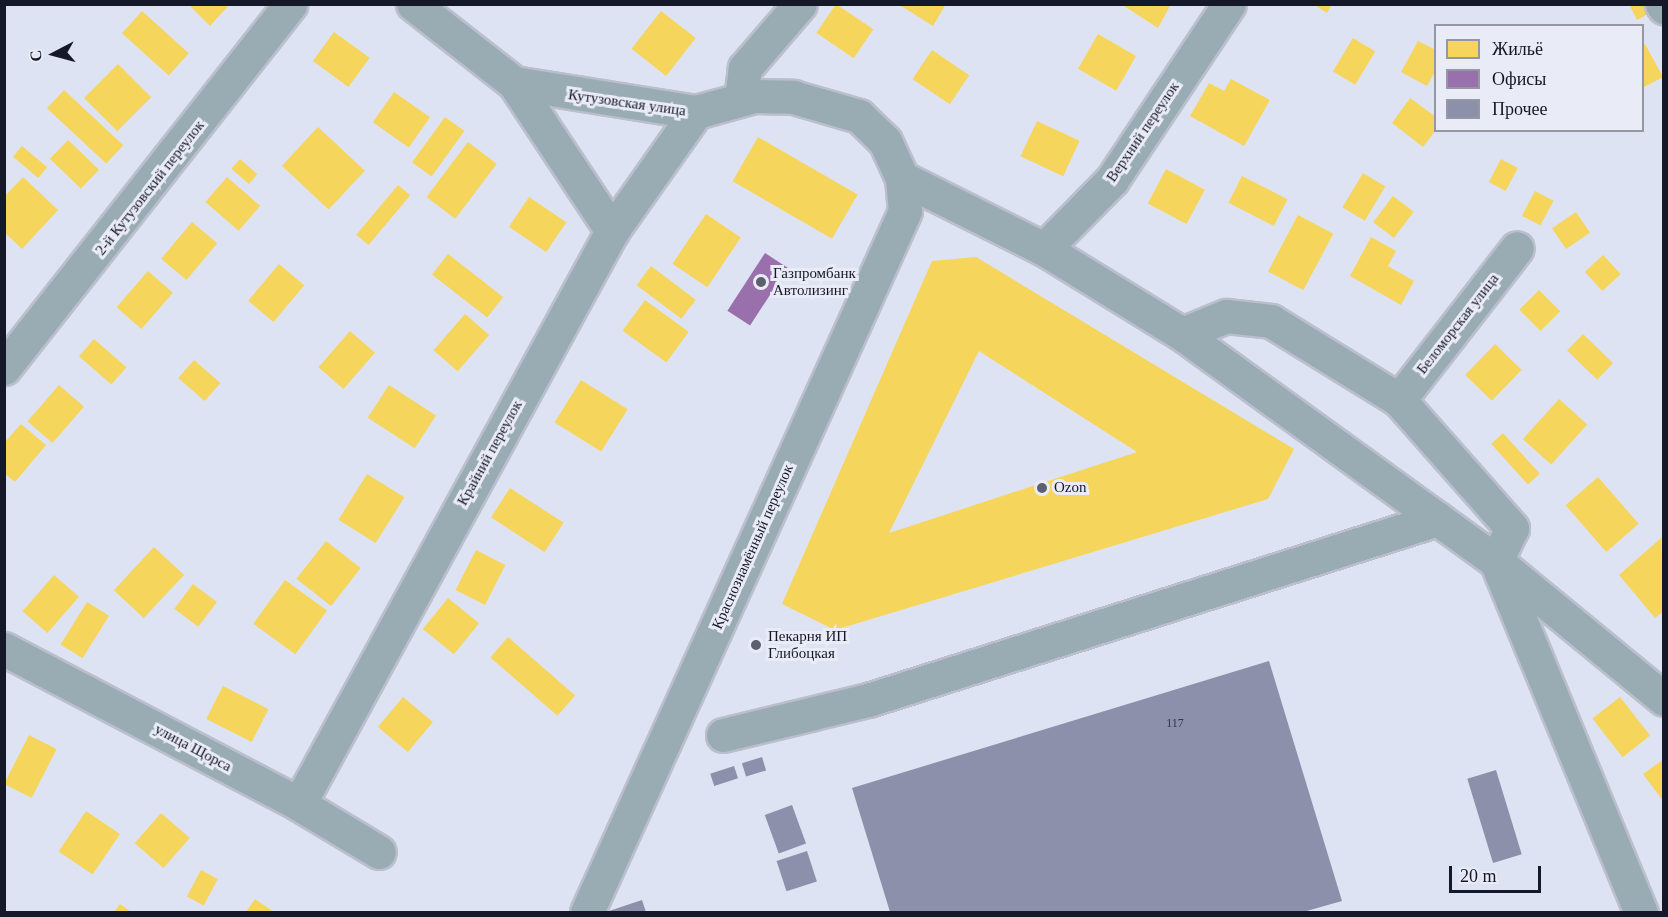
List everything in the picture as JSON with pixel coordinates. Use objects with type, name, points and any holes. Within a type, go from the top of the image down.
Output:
[{"type":"street","name":"2-й Кутузовский переулок","points":[[4,368],[290,4]]},
{"type":"street","name":"Кутузовская улица","points":[[413,4],[514,83],[696,112],[741,99],[794,97],[859,116],[885,141],[902,178]]},
{"type":"street","points":[[741,99],[745,68],[800,4]]},
{"type":"street","name":"Верхний переулок","points":[[1044,249],[1112,180],[1229,4]]},
{"type":"street","points":[[514,83],[612,231]]},
{"type":"street","name":"Крайний переулок","points":[[299,804],[612,231],[696,112]]},
{"type":"street","points":[[902,178],[1044,249],[1182,334],[1496,561],[1664,699]]},
{"type":"street","name":"Краснознамённый переулок","points":[[587,912],[905,211],[902,178]]},
{"type":"street","name":"Беломорская улица","points":[[1399,400],[1517,248]]},
{"type":"street","points":[[1182,334],[1226,316],[1271,321],[1399,400],[1512,528],[1496,561],[1641,912]]},
{"type":"street","points":[[723,735],[868,700],[1438,519]]},
{"type":"street","name":"улица Щорса","points":[[4,649],[299,804],[378,852]]},
{"type":"building: Жильё","points":[[188,4],[230,4],[210,26]]},
{"type":"building: Жильё","points":[[836,4],[873,29],[854,58],[816,33]]},
{"type":"building: Жильё","points":[[898,4],[946,4],[933,26]]},
{"type":"building: Жильё","points":[[1121,4],[1171,4],[1158,28]]},
{"type":"building: Жильё","points":[[1313,4],[1332,4],[1327,13]]},
{"type":"building: Жильё","points":[[1629,4],[1648,4],[1652,12],[1637,20]]},
{"type":"building: Жильё","points":[[142,11],[189,53],[169,75],[122,33]]},
{"type":"building: Жильё","points":[[661,11],[696,38],[666,76],[631,49]]},
{"type":"building: Жильё","points":[[334,32],[370,58],[348,87],[313,61]]},
{"type":"building: Жильё","points":[[1098,34],[1136,56],[1116,91],[1078,69]]},
{"type":"building: Жильё","points":[[1353,38],[1375,51],[1355,85],[1333,71]]},
{"type":"building: Жильё","points":[[1418,41],[1434,49],[1434,74],[1427,86],[1401,72]]},
{"type":"building: Жильё","points":[[1644,45],[1663,77],[1644,87]]},
{"type":"building: Жильё","points":[[932,50],[969,75],[950,104],[912,79]]},
{"type":"building: Жильё","points":[[118,64],[151,97],[117,131],[84,98]]},
{"type":"building: Жильё","points":[[1231,79],[1270,100],[1244,146],[1190,116],[1209,83],[1224,91]]},
{"type":"building: Жильё","points":[[64,90],[123,145],[106,164],[47,108]]},
{"type":"building: Жильё","points":[[394,92],[430,117],[409,148],[373,122]]},
{"type":"building: Жильё","points":[[1410,98],[1434,116],[1434,132],[1423,147],[1392,123]]},
{"type":"building: Жильё","points":[[445,117],[464,131],[432,176],[412,162]]},
{"type":"building: Жильё","points":[[1037,121],[1080,141],[1063,176],[1021,156]]},
{"type":"building: Жильё","points":[[318,127],[365,171],[329,209],[282,166]]},
{"type":"building: Жильё","points":[[758,137],[858,194],[832,239],[732,181]]},
{"type":"building: Жильё","points":[[68,140],[99,170],[81,189],[50,159]]},
{"type":"building: Жильё","points":[[468,142],[497,164],[455,219],[426,197]]},
{"type":"building: Жильё","points":[[22,146],[47,167],[38,178],[13,157]]},
{"type":"building: Жильё","points":[[240,159],[257,174],[249,184],[231,169]]},
{"type":"building: Жильё","points":[[1501,159],[1518,168],[1506,191],[1489,182]]},
{"type":"building: Жильё","points":[[1166,169],[1205,190],[1187,224],[1148,203]]},
{"type":"building: Жильё","points":[[1363,173],[1385,186],[1365,221],[1342,207]]},
{"type":"building: Жильё","points":[[1242,176],[1287,199],[1274,226],[1228,203]]},
{"type":"building: Жильё","points":[[23,177],[58,210],[22,249],[4,232],[4,197]]},
{"type":"building: Жильё","points":[[227,177],[260,206],[239,231],[205,202]]},
{"type":"building: Жильё","points":[[398,185],[410,195],[368,245],[356,235]]},
{"type":"building: Жильё","points":[[1535,191],[1554,201],[1540,226],[1522,216]]},
{"type":"building: Жильё","points":[[1393,196],[1414,212],[1394,238],[1373,222]]},
{"type":"building: Жильё","points":[[529,197],[566,222],[546,252],[509,227]]},
{"type":"building: Жильё","points":[[1576,212],[1590,233],[1566,249],[1552,228]]},
{"type":"building: Жильё","points":[[706,214],[741,237],[707,287],[672,264]]},
{"type":"building: Жильё","points":[[1298,215],[1333,234],[1303,290],[1268,272]]},
{"type":"building: Жильё","points":[[192,222],[217,243],[186,280],[161,259]]},
{"type":"building: Жильё","points":[[1371,237],[1396,251],[1388,266],[1414,281],[1401,305],[1350,276]]},
{"type":"building: Жильё","points":[[448,254],[503,297],[487,318],[432,274]]},
{"type":"building: Жильё","points":[[1603,255],[1621,274],[1602,291],[1585,272]]},
{"type":"building: Жильё","points":[[976,257],[1294,449],[1268,499],[835,630],[782,604],[932,261]],"holes":[[[979,351],[1137,452],[889,533]]]},
{"type":"building: Жильё","points":[[279,264],[304,285],[273,322],[248,301]]},
{"type":"building: Жильё","points":[[651,266],[696,300],[681,319],[637,285]]},
{"type":"building: Жильё","points":[[148,271],[173,293],[141,329],[117,307]]},
{"type":"building: Жильё","points":[[1539,290],[1560,311],[1540,331],[1519,310]]},
{"type":"building: Жильё","points":[[645,300],[689,332],[666,362],[623,331]]},
{"type":"building: Жильё","points":[[465,314],[489,335],[458,371],[434,350]]},
{"type":"building: Жильё","points":[[350,331],[375,353],[343,389],[319,367]]},
{"type":"building: Жильё","points":[[1583,334],[1613,363],[1597,380],[1567,351]]},
{"type":"building: Жильё","points":[[94,339],[126,367],[111,385],[79,356]]},
{"type":"building: Жильё","points":[[1495,344],[1522,370],[1492,401],[1465,375]]},
{"type":"building: Жильё","points":[[194,360],[220,383],[205,401],[178,378]]},
{"type":"building: Жильё","points":[[581,380],[628,409],[601,452],[555,422]]},
{"type":"building: Жильё","points":[[59,385],[84,407],[52,443],[28,421]]},
{"type":"building: Жильё","points":[[389,385],[436,415],[415,448],[368,418]]},
{"type":"building: Жильё","points":[[1559,399],[1587,424],[1551,465],[1523,439]]},
{"type":"building: Жильё","points":[[21,424],[46,445],[15,482],[4,473],[4,443]]},
{"type":"building: Жильё","points":[[1503,433],[1540,474],[1528,485],[1491,444]]},
{"type":"building: Жильё","points":[[367,474],[404,497],[376,543],[338,520]]},
{"type":"building: Жильё","points":[[1598,477],[1639,524],[1606,552],[1566,505]]},
{"type":"building: Жильё","points":[[510,488],[564,523],[545,552],[491,517]]},
{"type":"building: Жильё","points":[[1661,538],[1664,611],[1655,618],[1619,575]]},
{"type":"building: Жильё","points":[[326,541],[361,568],[331,606],[296,579]]},
{"type":"building: Жильё","points":[[154,547],[184,575],[144,618],[114,590]]},
{"type":"building: Жильё","points":[[476,550],[505,565],[485,605],[456,590]]},
{"type":"building: Жильё","points":[[54,575],[79,597],[47,633],[23,611]]},
{"type":"building: Жильё","points":[[285,580],[327,611],[295,654],[253,624]]},
{"type":"building: Жильё","points":[[193,584],[217,602],[198,627],[174,609]]},
{"type":"building: Жильё","points":[[448,598],[479,623],[454,654],[423,629]]},
{"type":"building: Жильё","points":[[87,602],[109,616],[83,658],[61,644]]},
{"type":"building: Жильё","points":[[508,637],[575,695],[557,716],[490,657]]},
{"type":"building: Жильё","points":[[223,686],[268,709],[252,742],[206,719]]},
{"type":"building: Жильё","points":[[403,697],[433,722],[408,752],[378,727]]},
{"type":"building: Жильё","points":[[1620,697],[1650,736],[1623,757],[1592,719]]},
{"type":"building: Жильё","points":[[29,735],[57,749],[32,798],[4,784]]},
{"type":"building: Жильё","points":[[1664,759],[1664,802],[1643,774]]},
{"type":"building: Жильё","points":[[86,811],[120,834],[93,875],[59,852]]},
{"type":"building: Жильё","points":[[161,813],[190,838],[163,868],[135,843]]},
{"type":"building: Жильё","points":[[201,870],[218,879],[204,905],[187,896]]},
{"type":"building: Жильё","points":[[255,899],[274,912],[246,912]]},
{"type":"building: Жильё","points":[[120,904],[131,912],[114,912]]},
{"type":"building: Офисы","points":[[765,253],[788,268],[750,326],[727,311]]},
{"type":"building: Прочее","points":[[1269,661],[1342,901],[1303,912],[890,912],[852,788]]},
{"type":"building: Прочее","points":[[762,757],[766,770],[746,777],[742,763]]},
{"type":"building: Прочее","points":[[734,766],[738,778],[714,786],[710,774]]},
{"type":"building: Прочее","points":[[1496,770],[1522,854],[1493,863],[1467,779]]},
{"type":"building: Прочее","points":[[792,805],[806,844],[779,853],[765,815]]},
{"type":"building: Прочее","points":[[807,851],[817,881],[786,891],[777,861]]},
{"type":"building: Прочее","points":[[642,900],[646,912],[606,912]]},
{"type":"place","name":"Газпромбанк Автолизинг","points":[[761,282]]},
{"type":"place","name":"Ozon","points":[[1042,488]]},
{"type":"place","name":"Пекарня ИП Глибоцкая","points":[[756,645]]}]
